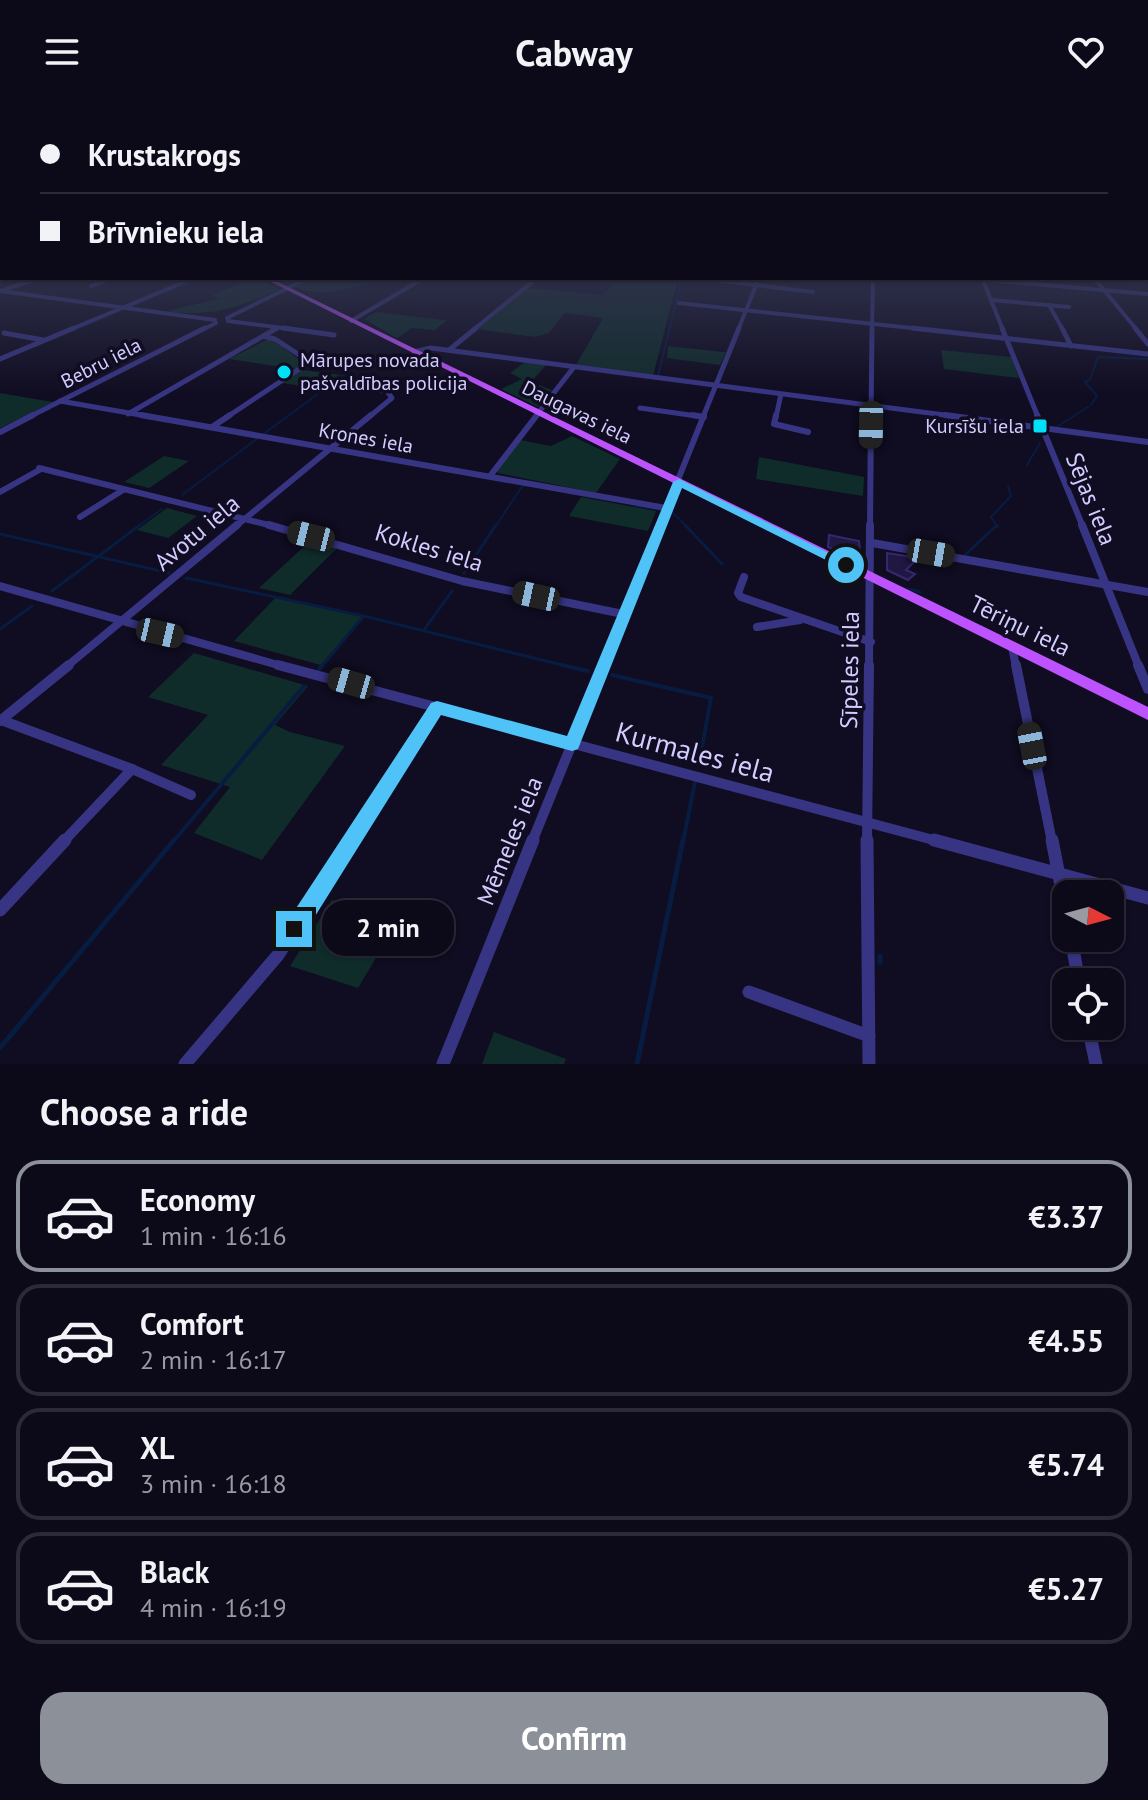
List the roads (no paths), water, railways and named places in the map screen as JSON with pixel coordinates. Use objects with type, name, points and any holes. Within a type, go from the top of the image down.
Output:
[{"type":"main road","name":"Daugavas iela","points":[[319,305],[872,578]]},
{"type":"main road","name":"Tēriņu iela","points":[[872,578],[1148,714]]},
{"type":"street","points":[[101,305],[334,335]]},
{"type":"street","points":[[0,359],[131,305]]},
{"type":"street","points":[[227,320],[255,305]]},
{"type":"street","points":[[351,321],[379,305]]},
{"type":"street","points":[[449,350],[504,305]]},
{"type":"street","points":[[696,305],[1148,354]]},
{"type":"street","name":"Mēmeles iela","points":[[443,1064],[679,482],[747,305]]},
{"type":"street","name":"Sīpeles iela","points":[[869,1064],[867,822],[872,578],[872,305]]},
{"type":"street","name":"Sējas iela","points":[[994,305],[1148,689]]},
{"type":"street","points":[[1049,305],[1069,307]]},
{"type":"street","points":[[1049,305],[1071,346]]},
{"type":"street","points":[[1115,305],[1148,344]]},
{"type":"street","name":"Bebru iela","points":[[0,432],[216,321]]},
{"type":"street","points":[[128,414],[278,328]]},
{"type":"street","points":[[4,333],[45,340]]},
{"type":"street","points":[[212,427],[310,362],[275,339],[263,336]]},
{"type":"street","points":[[414,352],[428,348],[449,350],[1148,442]]},
{"type":"street","points":[[490,476],[574,367]]},
{"type":"street","name":"Avotu iela","points":[[1,720],[392,398],[387,391],[362,386]]},
{"type":"street","points":[[781,394],[774,424],[808,432]]},
{"type":"street","name":"Krones iela","points":[[60,401],[666,508]]},
{"type":"street","points":[[640,408],[704,417]]},
{"type":"street","name":"Kokles iela","points":[[0,492],[40,469],[369,551],[477,585],[623,614]]},
{"type":"street","points":[[80,517],[123,490]]},
{"type":"street","points":[[872,543],[1148,592]]},
{"type":"street","points":[[744,577],[738,593],[741,597],[871,642]]},
{"type":"street","name":"Kurmales iela","points":[[0,586],[437,708],[1148,898]]},
{"type":"street","points":[[1112,598],[1133,590]]},
{"type":"street","points":[[757,627],[805,620]]},
{"type":"street","points":[[1012,647],[1060,880]]},
{"type":"street","points":[[185,1064],[278,955],[437,708]]},
{"type":"street","points":[[1,720],[132,769],[191,795]]},
{"type":"street","points":[[0,910],[132,769]]},
{"type":"street","points":[[749,992],[869,1036]]},
{"type":"street","points":[[1091,1040],[1096,1064]]},
{"type":"waterway","points":[[130,307],[135,305]]},
{"type":"waterway","points":[[658,376],[675,305]]},
{"type":"waterway","points":[[73,331],[124,309]]},
{"type":"waterway","points":[[1091,405],[1097,396],[1085,382],[1090,380],[1098,357],[1148,359]]},
{"type":"waterway","points":[[265,433],[354,367]]},
{"type":"waterway","points":[[1055,428],[1088,407]]},
{"type":"waterway","points":[[182,495],[258,438]]},
{"type":"waterway","points":[[1027,465],[1040,443]]},
{"type":"waterway","points":[[495,527],[523,485],[527,486]]},
{"type":"waterway","points":[[997,525],[991,517],[1011,496],[1008,486]]},
{"type":"waterway","points":[[636,506],[660,510]]},
{"type":"waterway","points":[[137,527],[162,509]]},
{"type":"waterway","points":[[673,513],[685,525]]},
{"type":"waterway","points":[[98,557],[140,525]]},
{"type":"waterway","points":[[464,573],[496,525]]},
{"type":"waterway","points":[[685,525],[722,564]]},
{"type":"waterway","points":[[965,555],[997,525]]},
{"type":"waterway","points":[[0,534],[98,557]]},
{"type":"waterway","points":[[52,591],[98,557]]},
{"type":"waterway","points":[[98,557],[169,573]]},
{"type":"waterway","points":[[186,578],[364,616],[570,667]]},
{"type":"waterway","points":[[909,589],[920,592]]},
{"type":"waterway","points":[[424,630],[452,591]]},
{"type":"waterway","points":[[0,629],[32,606]]},
{"type":"waterway","points":[[321,667],[363,617]]},
{"type":"waterway","points":[[562,665],[588,671]]},
{"type":"waterway","points":[[612,675],[711,698],[699,764]]},
{"type":"waterway","points":[[173,842],[304,686]]},
{"type":"waterway","points":[[683,842],[695,782]]},
{"type":"waterway","points":[[0,1048],[174,840]]},
{"type":"waterway","points":[[637,1064],[683,840]]},
{"type":"waterway","points":[[880,956],[880,962]]},
{"type":"place","name":"Mārupes novada pašvaldības policija","points":[[284,372]]},
{"type":"place","name":"Kursīšu iela","points":[[1040,426]]}]
